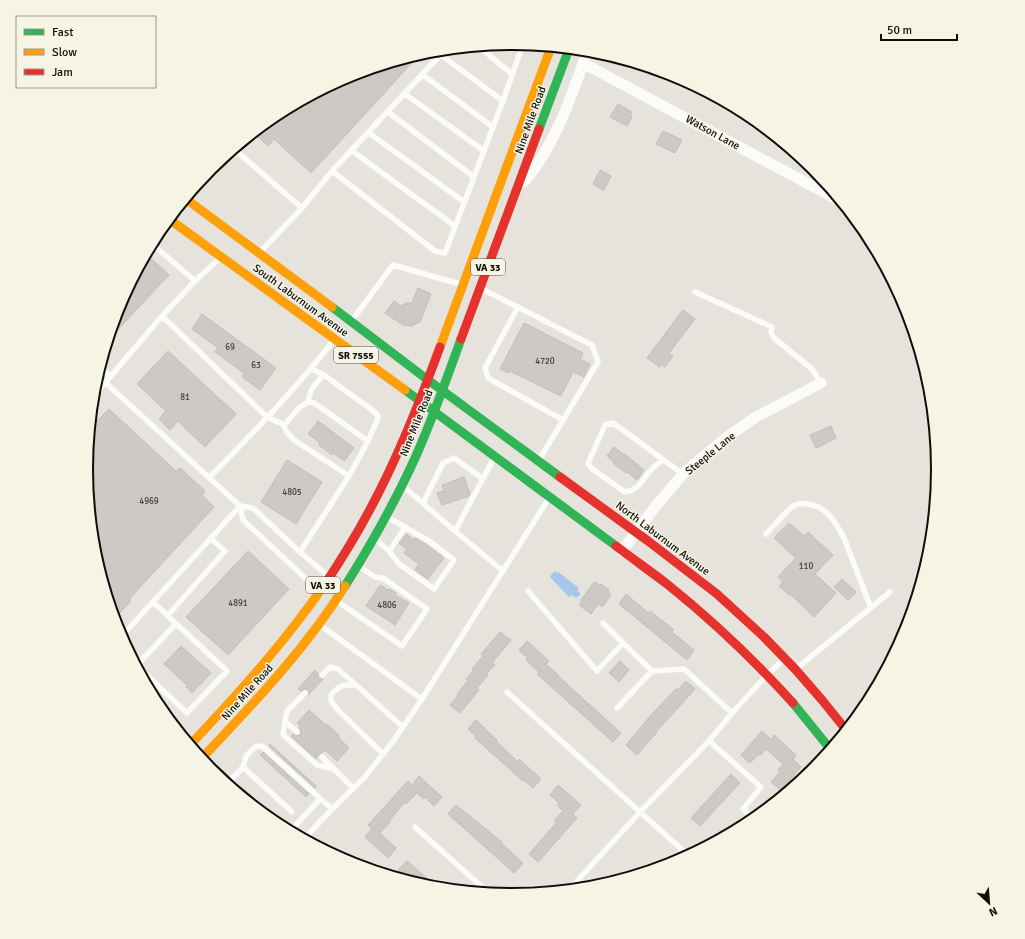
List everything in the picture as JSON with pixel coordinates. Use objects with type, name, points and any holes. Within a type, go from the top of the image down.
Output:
[{"type":"main road","name":"Nine Mile Road","points":[[193,741],[272,654],[320,592],[355,536],[383,485],[420,401],[549,52]]},
{"type":"main road","name":"Nine Mile Road","points":[[205,755],[280,672],[319,625],[375,538],[403,486],[434,412],[567,54]]},
{"type":"main road","name":"South Laburnum Avenue","points":[[190,202],[260,252],[442,390]]},
{"type":"main road","name":"South Laburnum Avenue","points":[[174,223],[434,412]]},
{"type":"main road","points":[[221,257],[230,251]]},
{"type":"main road","points":[[258,264],[275,264]]},
{"type":"main road","name":"North Laburnum Avenue","points":[[442,390],[636,532],[717,594],[796,669],[844,727]]},
{"type":"main road","points":[[434,412],[667,584],[697,608],[736,643],[781,689],[828,746]]},
{"type":"street","points":[[516,192],[531,174],[549,146],[564,113],[585,57]]},
{"type":"street","name":"Watson Lane","points":[[583,63],[830,196]]},
{"type":"street","name":"Steeple Lane","points":[[622,551],[655,507],[683,474],[727,437],[756,417],[821,383]]},
{"type":"lane","points":[[332,171],[435,251],[444,253],[503,101],[521,50]]},
{"type":"lane","points":[[485,51],[512,74]]},
{"type":"lane","points":[[443,56],[503,101]]},
{"type":"lane","points":[[260,252],[302,208],[332,171],[439,57]]},
{"type":"lane","points":[[423,75],[493,127]]},
{"type":"lane","points":[[405,94],[484,151]]},
{"type":"lane","points":[[388,112],[474,177]]},
{"type":"lane","points":[[369,133],[464,202]]},
{"type":"lane","points":[[352,150],[455,226]]},
{"type":"lane","points":[[238,152],[302,208]]},
{"type":"lane","points":[[157,248],[196,281]]},
{"type":"lane","points":[[101,387],[162,316],[221,257]]},
{"type":"lane","points":[[351,322],[393,265],[463,285]]},
{"type":"lane","points":[[480,288],[592,345],[598,362],[538,461]]},
{"type":"lane","points":[[695,292],[772,327],[771,332],[774,338],[812,369],[821,383]]},
{"type":"lane","points":[[518,307],[485,368],[488,378],[563,420]]},
{"type":"lane","points":[[162,316],[268,417],[284,425],[286,431],[294,440],[349,476]]},
{"type":"lane","points":[[209,478],[268,417],[311,369],[335,339]]},
{"type":"lane","points":[[300,552],[349,476],[378,418],[377,414],[324,376],[311,369]]},
{"type":"lane","points":[[105,371],[111,377]]},
{"type":"lane","points":[[308,402],[313,386],[324,376]]},
{"type":"lane","points":[[106,382],[240,506],[253,508],[300,552],[329,576]]},
{"type":"lane","points":[[284,425],[300,407],[308,402],[314,403],[368,440]]},
{"type":"lane","points":[[663,460],[652,468],[638,486],[632,491],[625,492],[592,469],[588,463],[605,425],[613,423],[683,474]]},
{"type":"lane","points":[[455,531],[495,456]]},
{"type":"lane","points":[[423,503],[444,463],[454,458],[483,479]]},
{"type":"lane","points":[[403,486],[503,571]]},
{"type":"lane","points":[[308,836],[332,809],[364,778],[394,740],[422,699],[550,497]]},
{"type":"lane","points":[[766,534],[794,505],[802,503],[807,504],[826,512],[844,538],[871,608]]},
{"type":"lane","points":[[126,632],[240,506]]},
{"type":"lane","points":[[240,506],[243,520],[320,592]]},
{"type":"lane","points":[[375,538],[389,551],[399,564],[434,589],[454,560],[429,541],[387,516]]},
{"type":"lane","points":[[389,551],[405,528]]},
{"type":"lane","points":[[168,615],[225,551],[210,538]]},
{"type":"lane","points":[[336,600],[402,646],[427,609],[383,578],[375,577],[358,566]]},
{"type":"lane","points":[[528,591],[597,671],[623,643]]},
{"type":"lane","points":[[796,669],[890,592]]},
{"type":"lane","points":[[147,675],[187,713],[227,671],[153,602]]},
{"type":"lane","points":[[603,623],[652,672]]},
{"type":"lane","points":[[139,661],[176,624]]},
{"type":"lane","points":[[319,625],[422,699]]},
{"type":"lane","points":[[574,884],[640,812],[709,741],[732,713],[767,675],[784,659]]},
{"type":"lane","points":[[322,675],[330,667],[338,669],[403,727]]},
{"type":"lane","points":[[617,708],[652,672],[684,669],[732,713]]},
{"type":"lane","points":[[356,685],[339,686],[331,695],[331,701],[338,710],[383,754]]},
{"type":"lane","points":[[507,692],[684,852]]},
{"type":"lane","points":[[305,693],[287,711],[283,735],[317,765],[334,769]]},
{"type":"lane","points":[[285,721],[297,732]]},
{"type":"lane","points":[[709,741],[761,787],[743,809],[750,815]]},
{"type":"lane","points":[[231,780],[243,767],[246,756],[255,746],[262,746],[332,809]]},
{"type":"lane","points":[[322,757],[353,788]]},
{"type":"lane","points":[[243,767],[292,812]]},
{"type":"lane","points":[[293,827],[320,799]]},
{"type":"lane","points":[[415,827],[483,888]]},
{"type":"water","points":[[555,571],[579,588],[577,591],[580,595],[576,598],[572,595],[569,597],[550,577]]},
{"type":"building","points":[[413,62],[311,173],[274,139],[268,146],[258,136],[303,106],[352,82],[378,72]]},
{"type":"building","points":[[618,104],[632,112],[630,116],[632,117],[627,126],[610,117]]},
{"type":"building","points":[[663,131],[682,140],[675,153],[656,144]]},
{"type":"building","points":[[600,170],[611,176],[604,190],[593,184]]},
{"type":"building","points":[[150,258],[169,275],[117,331],[136,284]]},
{"type":"building","points":[[418,288],[431,294],[420,322],[412,326],[403,325],[385,313],[394,301],[401,306],[406,303],[412,303]]},
{"type":"building","points":[[683,310],[695,319],[669,353],[673,356],[665,367],[661,364],[660,367],[647,358]]},
{"type":"building","points":[[202,314],[276,368],[260,390],[242,377],[244,373],[215,352],[218,348],[192,329]]},
{"type":"building","points":[[524,323],[583,353],[580,359],[590,364],[584,377],[573,372],[561,396],[510,371],[509,373],[500,369]]},
{"type":"building","points":[[168,351],[236,414],[205,447],[178,421],[170,430],[159,419],[166,411],[137,384]]},
{"type":"building","points":[[109,409],[176,471],[180,468],[205,491],[202,495],[214,507],[130,598],[131,601],[119,614],[107,578],[97,524],[93,470],[96,422]]},
{"type":"building","points":[[318,421],[354,448],[344,461],[333,453],[332,455],[308,434]]},
{"type":"building","points":[[831,426],[836,438],[816,448],[810,435]]},
{"type":"building","points":[[614,447],[644,470],[637,480],[613,463],[614,462],[607,456]]},
{"type":"building","points":[[287,460],[322,482],[296,524],[261,502]]},
{"type":"building","points":[[464,477],[470,494],[469,496],[442,505],[437,493],[444,491],[442,485]]},
{"type":"building","points":[[789,523],[804,536],[808,532],[833,555],[815,574],[836,593],[814,617],[790,594],[789,595],[779,586],[783,582],[778,577],[796,558],[774,538]]},
{"type":"building","points":[[406,534],[414,540],[415,538],[427,545],[444,558],[428,579],[415,570],[419,564],[404,553],[407,549],[399,543]]},
{"type":"building","points":[[248,551],[289,589],[228,655],[186,617]]},
{"type":"building","points":[[842,579],[856,592],[848,600],[834,587]]},
{"type":"building","points":[[594,582],[600,586],[601,584],[609,590],[608,592],[611,595],[602,607],[598,604],[591,614],[579,605]]},
{"type":"building","points":[[380,585],[396,593],[395,595],[409,603],[395,625],[366,606]]},
{"type":"building","points":[[626,594],[648,613],[650,611],[674,630],[672,632],[694,650],[687,660],[619,604]]},
{"type":"building","points":[[500,632],[511,640],[492,663],[495,665],[486,674],[488,675],[477,688],[479,690],[460,713],[450,705],[468,681],[466,679],[474,670],[472,669],[483,656],[481,654]]},
{"type":"building","points":[[527,641],[549,661],[546,664],[558,676],[621,733],[613,742],[537,674],[539,672],[526,660],[528,658],[519,650]]},
{"type":"building","points":[[181,646],[211,673],[192,693],[186,687],[188,686],[164,664]]},
{"type":"building","points":[[620,661],[629,670],[619,682],[609,673]]},
{"type":"building","points":[[315,670],[318,673],[319,678],[323,679],[308,695],[308,690],[304,689],[301,691],[298,689]]},
{"type":"building","points":[[686,681],[695,689],[637,755],[626,745],[652,714],[676,689],[678,690]]},
{"type":"building","points":[[309,710],[339,735],[338,737],[349,748],[337,761],[325,750],[319,754],[316,759],[291,736],[293,734],[296,736],[300,735],[300,726],[297,723]]},
{"type":"building","points":[[476,720],[517,761],[519,759],[541,779],[533,788],[524,780],[523,781],[475,738],[476,736],[468,729]]},
{"type":"building","points":[[762,731],[771,739],[774,735],[796,755],[793,759],[801,767],[781,790],[771,782],[780,772],[778,770],[783,764],[766,749],[761,755],[759,754],[750,763],[741,755]]},
{"type":"building","points":[[270,744],[316,786],[315,788],[269,746]]},
{"type":"building","points":[[263,752],[309,794],[306,797],[260,755]]},
{"type":"building","points":[[731,774],[740,783],[700,826],[691,818]]},
{"type":"building","points":[[419,776],[442,797],[434,806],[425,797],[424,799],[417,793],[406,804],[405,802],[380,833],[396,848],[388,858],[365,837],[372,829],[368,825],[408,781],[412,785]]},
{"type":"building","points":[[558,785],[581,805],[573,814],[577,818],[538,862],[529,854],[556,823],[554,821],[563,811],[557,805],[559,803],[550,795]]},
{"type":"building","points":[[456,805],[502,842],[501,843],[523,863],[514,873],[448,814]]},
{"type":"building","points":[[407,861],[429,880],[403,875],[398,870]]},
{"type":"traffic: fast","points":[[539,129],[567,54]]},
{"type":"traffic: fast","points":[[332,307],[560,477]]},
{"type":"traffic: fast","points":[[345,586],[363,557],[410,469],[431,421],[461,339]]},
{"type":"traffic: fast","points":[[405,390],[616,546]]},
{"type":"traffic: fast","points":[[793,703],[828,746]]},
{"type":"traffic: slow","points":[[440,347],[549,52]]},
{"type":"traffic: slow","points":[[190,202],[332,307]]},
{"type":"traffic: slow","points":[[174,222],[405,390]]},
{"type":"traffic: slow","points":[[193,741],[260,667],[294,626],[325,584]]},
{"type":"traffic: slow","points":[[205,755],[278,676],[313,632],[345,586]]},
{"type":"traffic: jam","points":[[461,339],[539,129]]},
{"type":"traffic: jam","points":[[325,584],[347,550],[388,474],[412,420],[440,347]]},
{"type":"traffic: jam","points":[[560,477],[648,541],[717,594],[764,637],[795,669],[844,727]]},
{"type":"traffic: jam","points":[[616,546],[667,584],[716,626],[748,656],[793,703]]}]
